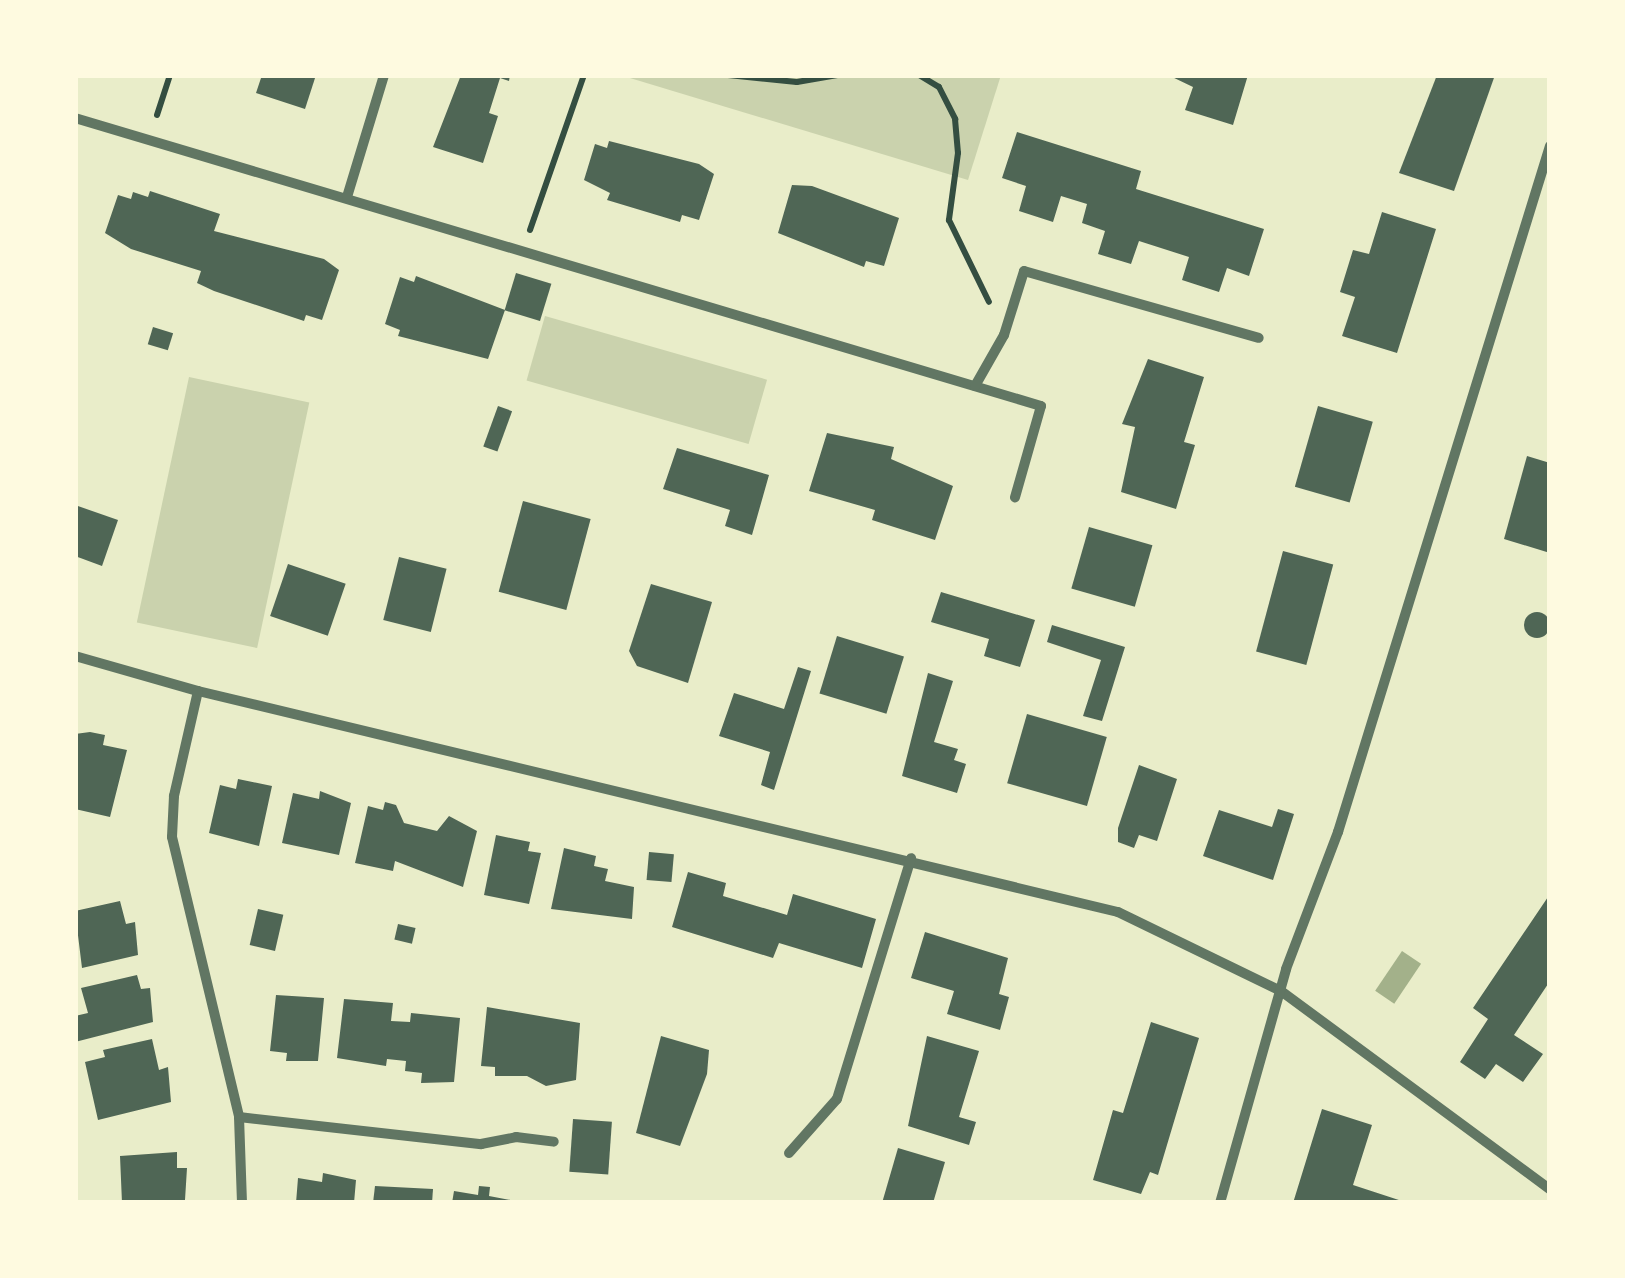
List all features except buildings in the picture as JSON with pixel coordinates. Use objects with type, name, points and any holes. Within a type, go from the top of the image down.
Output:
[{"type":"street","points":[[347,197],[384,75]]},
{"type":"street","points":[[75,132],[77,118],[1041,406],[1015,497]]},
{"type":"street","points":[[1220,1203],[1280,992],[1361,760],[1550,146]]},
{"type":"street","points":[[975,386],[1004,334],[1024,271],[1259,338]]},
{"type":"street","points":[[75,656],[198,692],[911,858],[1118,912],[1280,992],[1550,1189]]},
{"type":"street","points":[[198,692],[174,796],[172,837],[239,1118],[242,1203]]},
{"type":"street","points":[[789,1153],[837,1099],[911,858]]},
{"type":"street","points":[[239,1118],[481,1144],[516,1137],[554,1142]]},
{"type":"path","points":[[157,115],[170,75]]},
{"type":"path","points":[[524,250],[584,75]]},
{"type":"path","points":[[728,75],[797,82],[837,75]]},
{"type":"path","points":[[919,75],[939,87],[956,120],[958,154],[949,220],[1004,334]]},
{"type":"shaded area","points":[[620,75],[1001,75],[968,180]]},
{"type":"shaded area","points":[[545,316],[767,380],[749,444],[527,380]]},
{"type":"shaded area","points":[[189,377],[309,403],[257,648],[137,623]]},
{"type":"shaded area","points":[[1402,951],[1421,964],[1394,1004],[1375,991]]}]
